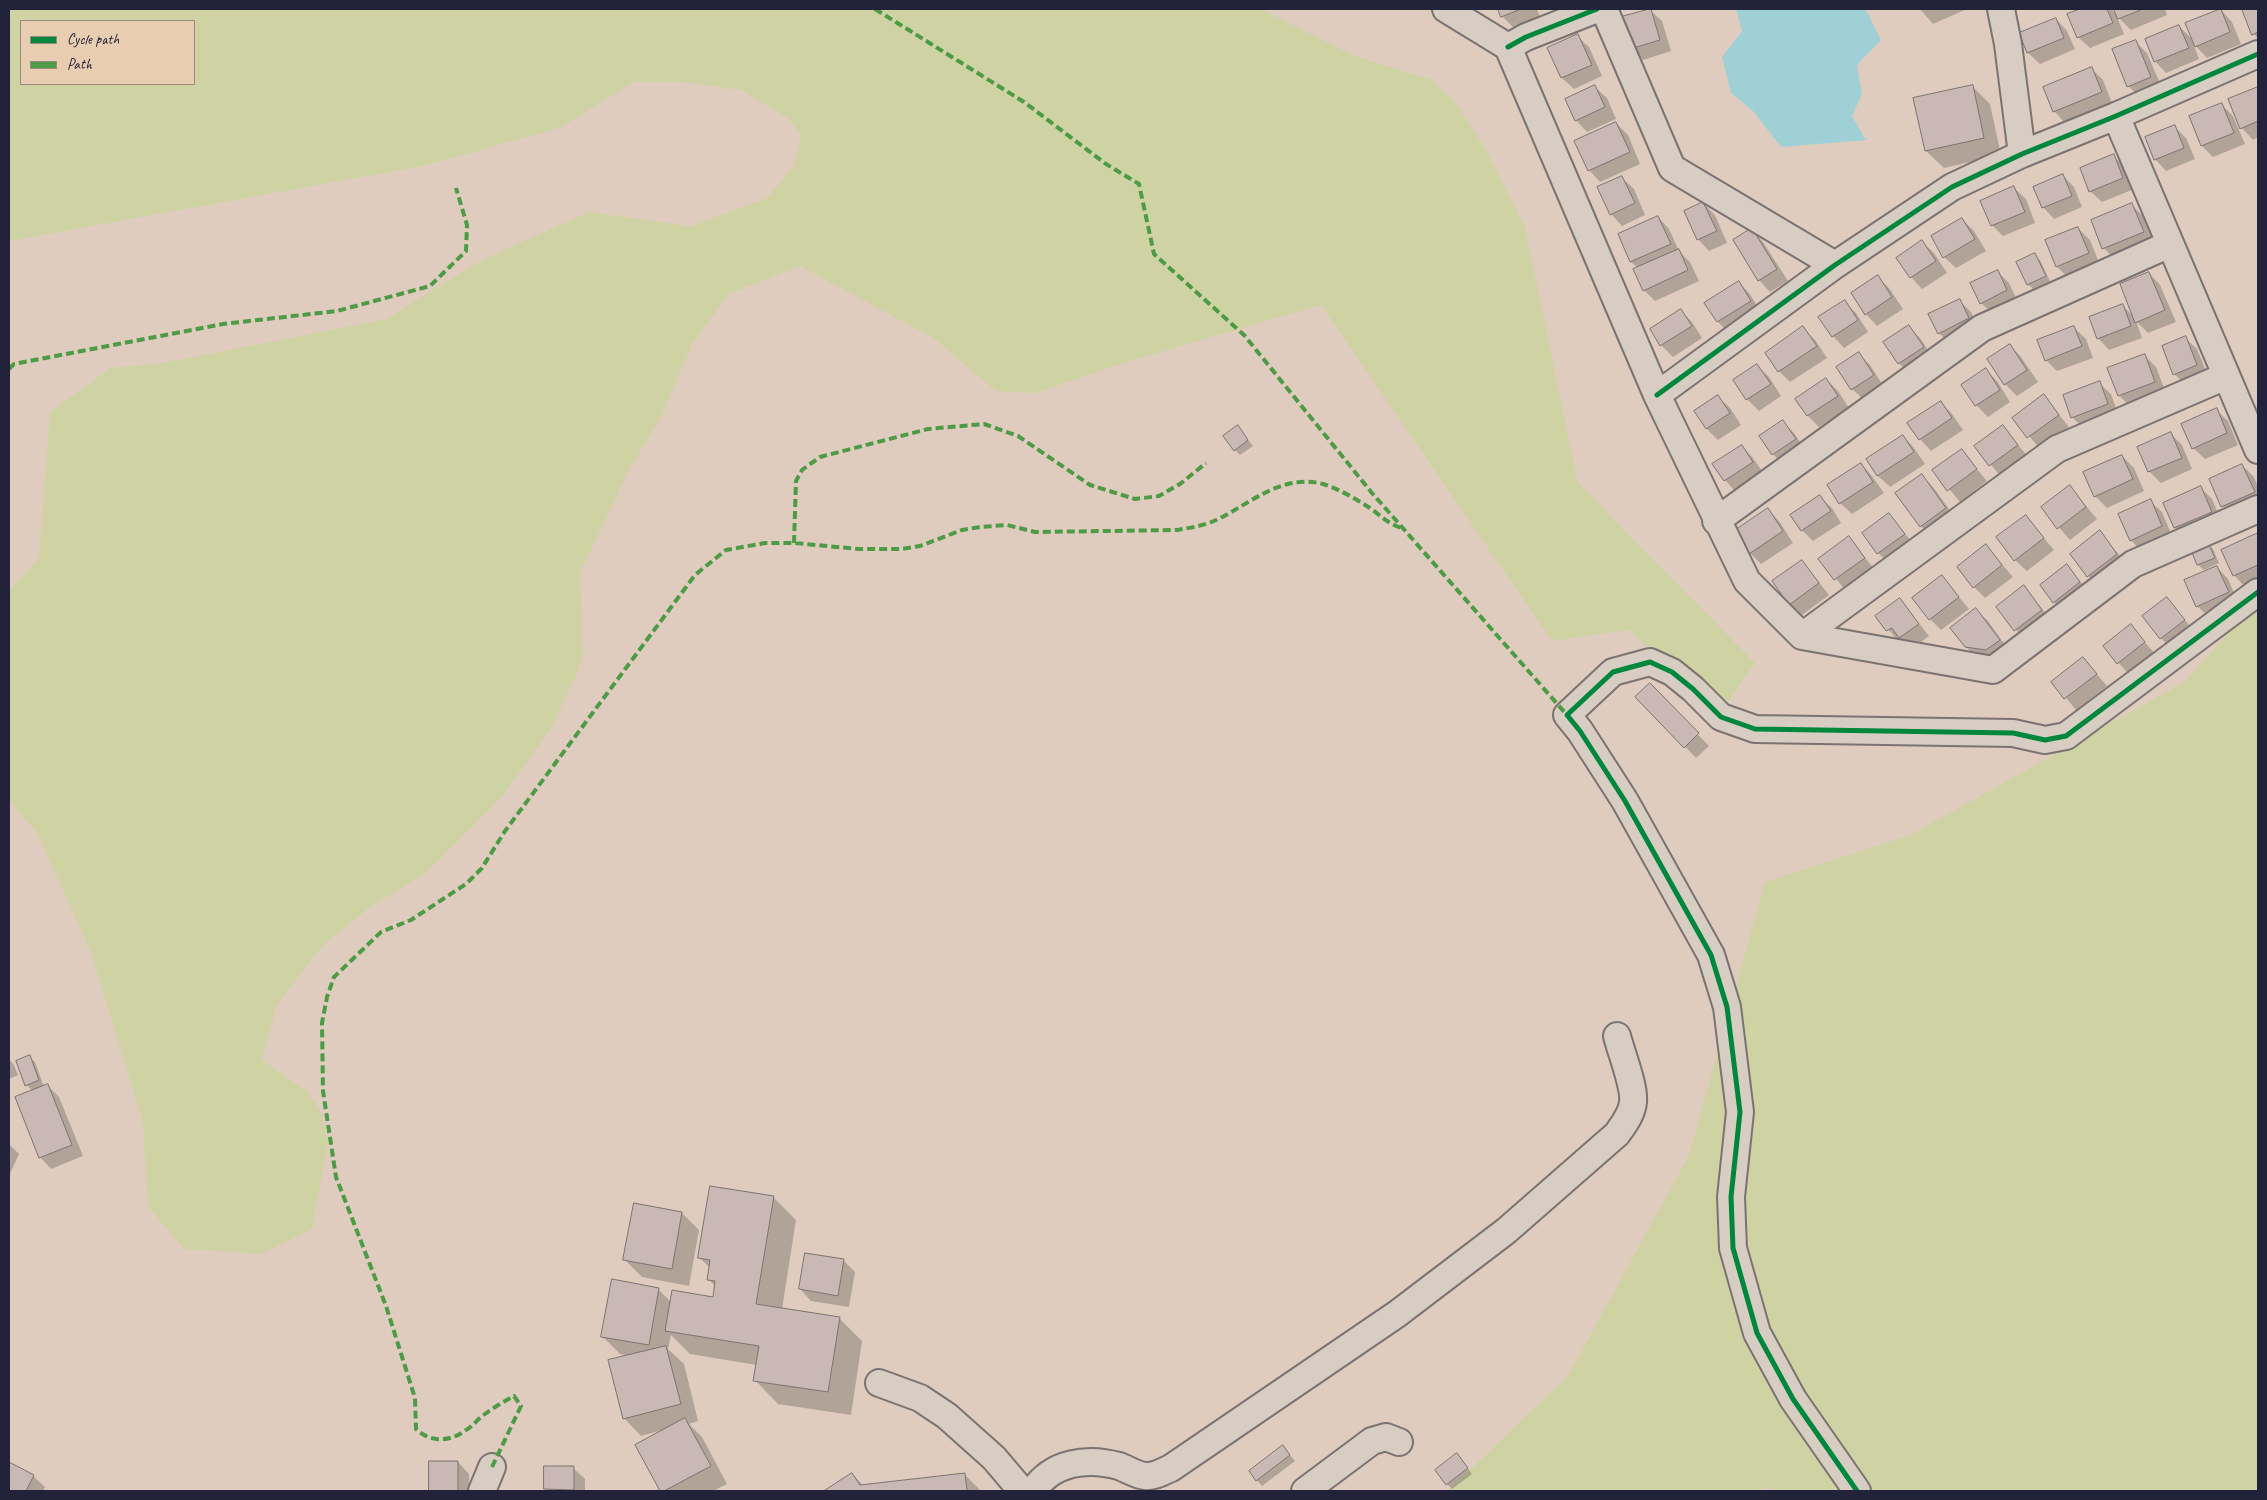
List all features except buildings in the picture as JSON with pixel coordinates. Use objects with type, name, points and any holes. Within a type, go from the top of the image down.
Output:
[{"type":"street","points":[[1446,9],[1508,47],[1656,395],[1716,521],[1747,582],[1802,636],[1994,670],[2133,564],[2258,509]]},
{"type":"street","points":[[1508,47],[1526,37],[1596,9]]},
{"type":"street","points":[[1604,9],[1672,168],[1835,265]]},
{"type":"street","points":[[2002,9],[2022,154]]},
{"type":"street","points":[[1656,395],[1835,265],[1952,186],[2022,154],[2116,116],[2258,54]]},
{"type":"street","points":[[2116,116],[2258,450]]},
{"type":"street","points":[[1716,521],[1982,328],[2170,244]]},
{"type":"street","points":[[1802,636],[2057,449],[2226,376]]},
{"type":"street","points":[[1857,1491],[1793,1399],[1757,1332],[1733,1248],[1731,1197],[1740,1112],[1727,1007],[1711,955],[1625,801],[1567,714],[1613,672],[1650,662],[1672,672],[1722,717],[1755,729],[2012,733],[2045,740],[2066,736],[2258,592]]},
{"type":"street","points":[[1032,1491],[1049,1472],[1068,1464],[1099,1461],[1144,1476],[1154,1483],[1171,1468],[1398,1314],[1506,1231],[1617,1134],[1629,1117],[1633,1102],[1617,1036]]},
{"type":"street","points":[[879,1383],[920,1398],[947,1416],[994,1458],[1022,1491]]},
{"type":"street","points":[[1305,1491],[1372,1441],[1386,1437],[1399,1442]]},
{"type":"street","points":[[482,1491],[492,1467]]},
{"type":"green space","points":[[9,9],[1261,9],[1352,55],[1432,80],[1456,103],[1486,150],[1525,227],[1578,483],[1755,663],[1719,715],[1629,630],[1552,641],[1321,305],[1130,361],[1036,393],[996,391],[933,338],[800,266],[729,294],[694,341],[659,421],[631,466],[580,573],[583,655],[578,671],[552,727],[502,797],[425,874],[369,908],[322,946],[277,1005],[262,1060],[307,1091],[320,1110],[328,1142],[312,1229],[261,1254],[184,1249],[148,1206],[143,1123],[91,952],[37,833],[9,800],[9,590],[39,559],[50,412],[111,368],[162,363],[386,319],[482,260],[589,212],[691,226],[767,198],[794,165],[801,136],[789,119],[741,90],[681,82],[634,82],[560,128],[423,166],[9,241]]},
{"type":"green space","points":[[2258,601],[2258,1491],[1775,1491],[1766,1486],[1760,1491],[1448,1491],[1568,1376],[1689,1155],[1765,882],[1910,835],[2183,683]]},
{"type":"water","points":[[1736,9],[1866,10],[1881,40],[1857,65],[1862,94],[1852,116],[1866,140],[1781,147],[1753,111],[1731,93],[1722,57],[1742,31]]},
{"type":"marked path","points":[[875,9],[1024,102],[1106,164],[1139,184],[1154,254],[1244,335],[1372,493],[1567,715]]},
{"type":"marked path","points":[[9,369],[14,364],[223,324],[337,311],[430,286],[466,251],[467,225],[456,188]]},
{"type":"marked path","points":[[794,543],[796,481],[802,470],[820,457],[928,429],[984,424],[1018,436],[1090,485],[1135,499],[1159,496],[1180,484],[1206,463]]},
{"type":"marked path","points":[[492,1467],[521,1406],[514,1396],[489,1411],[468,1429],[454,1437],[434,1439],[416,1429],[415,1398],[386,1306],[336,1177],[323,1091],[322,1023],[327,997],[334,977],[381,932],[411,920],[466,884],[482,868],[505,831],[695,575],[726,550],[765,543],[794,543],[859,549],[901,549],[920,546],[962,530],[1007,525],[1035,532],[1177,530],[1200,526],[1214,521],[1266,492],[1279,487],[1293,483],[1308,482],[1323,484],[1341,491],[1402,528]]},
{"type":"cycle path","points":[[1508,47],[1526,37],[1597,9]]},
{"type":"cycle path","points":[[1657,395],[1835,265],[1952,187],[2022,154],[2116,116],[2258,54]]},
{"type":"cycle path","points":[[1857,1491],[1793,1399],[1757,1333],[1733,1248],[1731,1197],[1740,1112],[1727,1007],[1711,955],[1625,801],[1580,731],[1567,715],[1613,672],[1650,662],[1672,672],[1693,689],[1721,717],[1755,729],[2013,733],[2045,740],[2066,736],[2258,592]]}]
